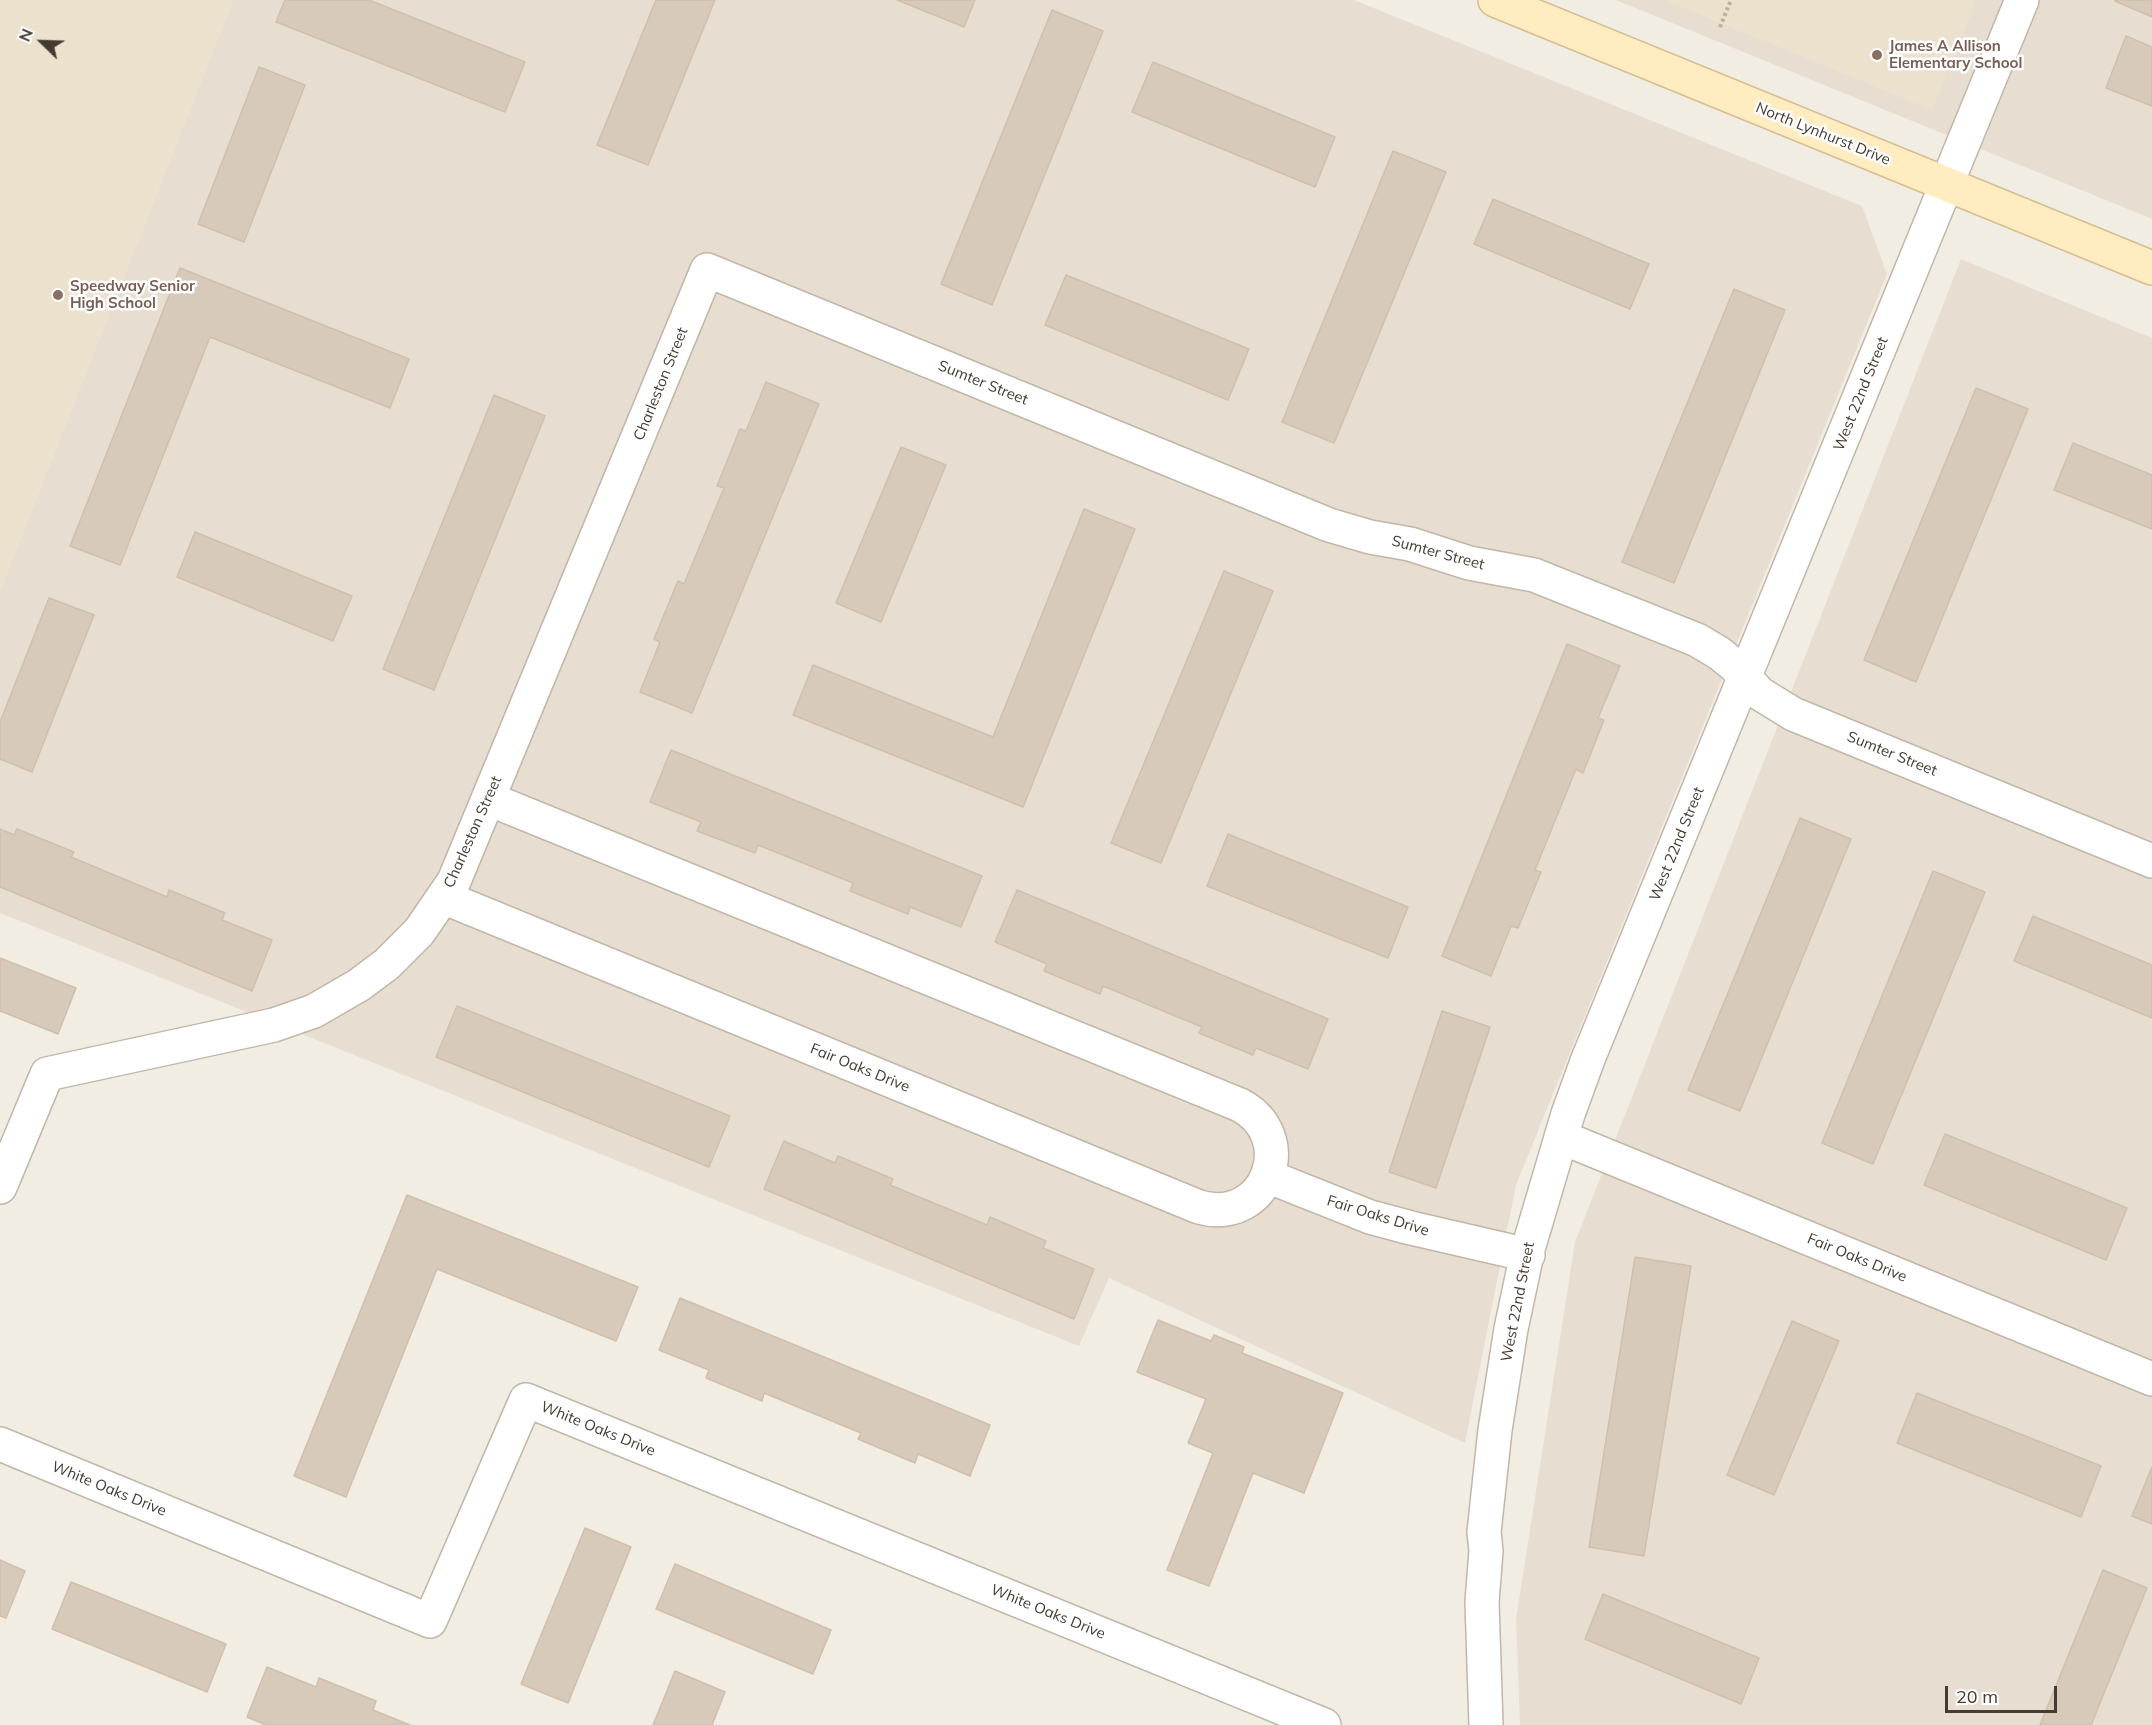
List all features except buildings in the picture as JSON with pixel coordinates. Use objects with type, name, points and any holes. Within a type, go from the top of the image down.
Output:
[{"type":"main road","name":"North Lynhurst Drive","points":[[1495,0],[2152,268]]},
{"type":"street","name":"West 22nd Street","points":[[1486,1725],[1482,1602],[1486,1551],[1484,1532],[1498,1408],[1521,1278],[1561,1137],[1588,1059],[2022,0]]},
{"type":"street","name":"Sumter Street","points":[[707,270],[1329,525],[1370,537],[1410,544],[1469,563],[1521,572],[1545,579],[1697,640],[1719,653],[1759,693],[1793,714],[2152,861]]},
{"type":"street","name":"Charleston Street","points":[[0,1187],[47,1074],[274,1025],[314,1011],[359,985],[387,964],[419,932],[454,881],[707,270]]},
{"type":"street","points":[[489,799],[1240,1105],[1258,1119],[1270,1142],[1272,1167],[1267,1176]]},
{"type":"street","name":"Fair Oaks Drive","points":[[444,897],[1199,1207],[1210,1210],[1236,1208],[1257,1194],[1267,1176],[1370,1217],[1528,1255]]},
{"type":"street","name":"Fair Oaks Drive","points":[[1561,1137],[2152,1379]]},
{"type":"street","name":"White Oaks Drive","points":[[0,1444],[430,1621],[526,1400],[1324,1725]]},
{"type":"path","points":[[1720,27],[1731,0]]},
{"type":"shaded area","name":"Speedway Senior High School","points":[[0,0],[233,0],[0,590]]},
{"type":"shaded area","points":[[233,0],[1354,0],[1862,206],[1887,274],[1516,1185],[1465,1443],[1109,1278],[1079,1346],[0,913],[0,590]]},
{"type":"shaded area","points":[[1616,0],[2152,0],[2152,219]]},
{"type":"shaded area","name":"James A Allison Elementary School","points":[[1665,0],[1977,0],[1932,110]]},
{"type":"shaded area","points":[[1961,259],[2152,338],[2152,1725],[1520,1725],[1516,1619],[1575,1242]]},
{"type":"place","name":"James A Allison Elementary School","points":[[1877,55]]},
{"type":"place","name":"Speedway Senior High School","points":[[58,295]]}]
